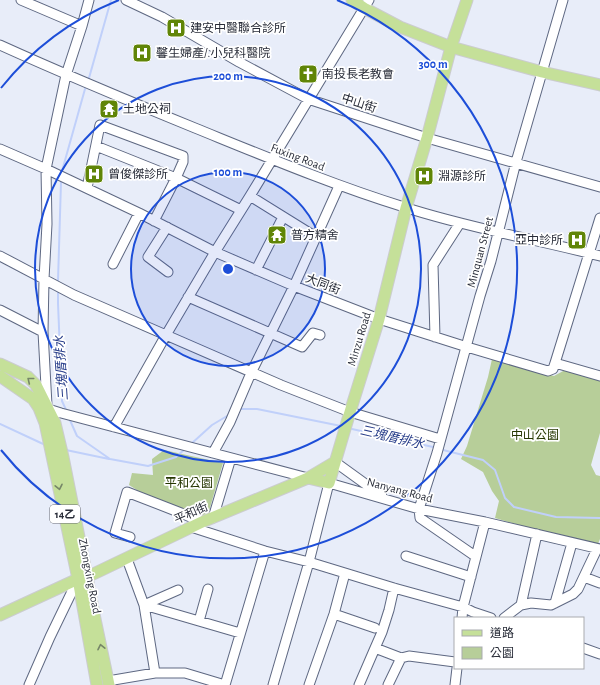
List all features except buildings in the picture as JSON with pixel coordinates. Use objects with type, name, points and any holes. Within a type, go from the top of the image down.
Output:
[{"type":"main road","points":[[352,0],[366,4],[400,27],[451,47],[542,72],[600,85]]},
{"type":"main road","name":"Minzu Road","points":[[329,483],[379,319],[406,208],[427,138],[451,47],[467,0]]},
{"type":"main road","name":"Zhongxing Road","points":[[1,365],[28,377],[36,385],[55,424],[56,448],[83,578],[95,619],[105,684]]},
{"type":"main road","name":"Zhongxing Road","points":[[0,376],[33,399],[40,408],[56,448],[84,562],[83,578]]},
{"type":"main road","name":"平和街","points":[[0,615],[127,558],[202,522],[308,478],[335,462]]},
{"type":"main road","name":"Nanyang Road","points":[[308,478],[329,483]]},
{"type":"street","points":[[21,0],[82,26]]},
{"type":"street","points":[[45,422],[47,409],[43,332],[47,224],[46,170],[66,75],[89,0]]},
{"type":"street","name":"中山街","points":[[127,0],[162,17],[239,62],[308,99],[427,138],[600,186]]},
{"type":"street","name":"Minquan Street","points":[[419,509],[437,453],[467,347],[516,162],[562,0]]},
{"type":"street","points":[[33,399],[47,409],[114,427],[188,297],[366,4]]},
{"type":"street","name":"Fuxing Road","points":[[0,45],[66,75],[339,186],[406,208],[460,223],[600,256]]},
{"type":"street","points":[[87,188],[100,125],[183,156],[183,162],[176,178],[154,221]]},
{"type":"street","points":[[96,146],[176,178],[241,210]]},
{"type":"street","name":"大同街","points":[[0,149],[87,188],[215,252],[294,286],[379,319],[548,371],[553,369],[555,364]]},
{"type":"street","points":[[213,453],[230,422],[251,373],[294,286],[339,186]]},
{"type":"street","points":[[250,196],[316,237]]},
{"type":"street","points":[[113,264],[139,213]]},
{"type":"street","points":[[256,270],[283,217]]},
{"type":"street","points":[[600,218],[555,364],[600,376]]},
{"type":"street","points":[[435,337],[433,265],[460,223]]},
{"type":"street","points":[[167,227],[148,257],[168,272]]},
{"type":"street","points":[[0,256],[74,295],[251,373],[350,412],[440,439]]},
{"type":"street","points":[[188,297],[302,347],[313,334],[320,335]]},
{"type":"street","points":[[0,310],[43,332]]},
{"type":"street","name":"Nanyang Road","points":[[114,427],[308,478]]},
{"type":"street","points":[[213,518],[231,458]]},
{"type":"street","points":[[335,462],[388,500]]},
{"type":"street","name":"Nanyang Road","points":[[329,483],[419,509],[484,522],[598,549]]},
{"type":"street","name":"Minzu Road","points":[[273,685],[309,562],[329,483]]},
{"type":"street","points":[[130,537],[115,532],[127,492],[202,522]]},
{"type":"street","points":[[419,509],[420,518],[475,556]]},
{"type":"street","points":[[462,617],[463,607],[484,522]]},
{"type":"street","points":[[191,527],[265,551],[309,562],[463,607],[488,617]]},
{"type":"street","points":[[521,605],[537,534]]},
{"type":"street","points":[[556,603],[572,543]]},
{"type":"street","points":[[505,617],[521,605],[531,603],[551,606],[573,594],[578,589],[598,549]]},
{"type":"street","points":[[105,684],[155,674],[185,673],[225,685],[265,551]]},
{"type":"street","points":[[406,556],[471,577]]},
{"type":"street","points":[[127,558],[144,605],[155,674]]},
{"type":"street","points":[[309,685],[334,614],[345,573]]},
{"type":"street","points":[[584,577],[600,583]]},
{"type":"street","points":[[29,685],[50,637],[83,578]]},
{"type":"street","points":[[359,685],[382,632],[394,588]]},
{"type":"street","points":[[199,621],[208,589]]},
{"type":"street","points":[[144,605],[178,590]]},
{"type":"street","points":[[144,605],[240,633]]},
{"type":"street","points":[[334,614],[375,628]]},
{"type":"street","points":[[375,648],[401,658],[409,656],[454,662]]},
{"type":"street","points":[[584,648],[600,654]]},
{"type":"street","points":[[388,685],[401,658]]},
{"type":"street","points":[[455,685],[457,669]]},
{"type":"green space","name":"中山公園","points":[[492,359],[498,359],[554,376],[565,370],[600,378],[600,433],[591,465],[596,475],[600,476],[600,539],[598,544],[567,539],[495,518],[499,501],[492,491],[483,472],[461,459],[467,446]]},
{"type":"green space","name":"平和公園","points":[[164,450],[223,463],[207,518],[200,517],[140,492],[129,485],[132,473],[153,475],[152,459]]},
{"type":"waterway","name":"三塊厝排水","points":[[89,78],[111,0]]},
{"type":"waterway","name":"三塊厝排水","points":[[62,171],[85,89]]},
{"type":"waterway","name":"三塊厝排水","points":[[58,281],[61,182]]},
{"type":"waterway","name":"三塊厝排水","points":[[58,292],[62,401],[67,412]]},
{"type":"waterway","name":"三塊厝排水","points":[[240,409],[257,409],[341,426]]},
{"type":"waterway","name":"三塊厝排水","points":[[191,444],[212,425],[227,416]]},
{"type":"waterway","name":"三塊厝排水","points":[[69,418],[77,436],[110,459],[148,466],[176,457],[185,449]]},
{"type":"waterway","points":[[0,424],[46,445]]},
{"type":"waterway","name":"三塊厝排水","points":[[352,429],[433,447]]},
{"type":"waterway","points":[[66,450],[109,459]]},
{"type":"waterway","name":"三塊厝排水","points":[[443,450],[483,460],[495,470],[505,498],[514,507],[556,517],[600,518]]},
{"type":"place","name":"建安中醫聯合診所","points":[[176,28]]},
{"type":"place","name":"馨生婦產/.小兒科醫院","points":[[142,53]]},
{"type":"place","name":"南投長老教會","points":[[308,74]]},
{"type":"place","name":"土地公祠","points":[[109,109]]},
{"type":"place","name":"曾俊傑診所","points":[[94,174]]},
{"type":"place","name":"淵源診所","points":[[424,176]]},
{"type":"place","name":"普方精舍","points":[[277,235]]},
{"type":"place","name":"亞中診所","points":[[577,240]]}]
